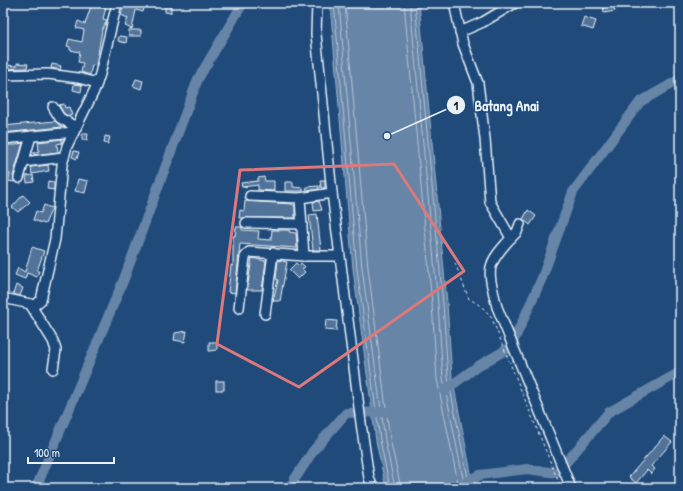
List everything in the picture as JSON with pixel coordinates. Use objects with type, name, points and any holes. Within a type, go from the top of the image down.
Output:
[{"type":"street","points":[[3,298],[30,304],[38,304],[42,296],[55,239],[64,157],[97,83],[117,3]]},
{"type":"street","points":[[317,3],[316,34],[339,256],[347,301],[369,478],[373,488]]},
{"type":"street","points":[[454,3],[463,44],[478,83],[485,139],[490,202],[511,238]]},
{"type":"street","points":[[460,32],[483,22],[515,3]]},
{"type":"street","points":[[3,75],[48,74],[78,78],[97,83]]},
{"type":"street","points":[[53,107],[60,118],[75,130]]},
{"type":"street","points":[[3,139],[75,130]]},
{"type":"street","points":[[19,178],[31,136]]},
{"type":"street","points":[[24,162],[64,157]]},
{"type":"street","points":[[250,196],[300,198],[332,193]]},
{"type":"street","points":[[300,198],[304,256]]},
{"type":"street","points":[[246,223],[302,224]]},
{"type":"street","points":[[520,224],[517,232],[494,260],[489,273],[502,330],[513,359],[557,465],[564,472],[571,488]]},
{"type":"street","points":[[239,308],[246,254],[254,252],[304,256],[339,256]]},
{"type":"street","points":[[265,314],[273,253]]},
{"type":"street","points":[[30,304],[53,342],[56,350],[53,369]]},
{"type":"path","points":[[456,264],[469,299],[478,304],[488,313],[502,330],[557,465],[558,482],[561,488]]},
{"type":"highlighted area","points":[[394,164],[464,271],[299,387],[217,344],[240,170]]},
{"type":"water","points":[[330,3],[419,3],[447,303],[452,377],[474,488],[386,488],[376,441],[353,269]]},
{"type":"building","points":[[92,3],[106,7],[103,19],[107,20],[102,30],[96,66],[92,65],[90,75],[81,72],[83,63],[78,62],[80,52],[70,50],[70,47],[67,46],[69,39],[82,42],[84,30],[76,28],[78,21],[85,24]]},
{"type":"building","points":[[131,3],[145,5],[143,12],[136,10],[132,29],[125,26],[128,18],[121,15],[124,6],[129,8]]},
{"type":"building","points":[[603,3],[614,3],[615,11],[604,13]]},
{"type":"building","points":[[165,5],[171,6],[171,13],[165,12]]},
{"type":"building","points":[[584,17],[596,21],[593,30],[581,26]]},
{"type":"building","points":[[129,30],[141,30],[141,36],[129,36]]},
{"type":"building","points":[[119,36],[127,37],[126,43],[118,41]]},
{"type":"building","points":[[17,63],[28,64],[27,68],[3,69],[3,66],[5,65],[17,66]]},
{"type":"building","points":[[52,64],[61,66],[60,70],[51,68]]},
{"type":"building","points":[[136,79],[143,81],[141,89],[133,86]]},
{"type":"building","points":[[74,84],[82,85],[81,92],[73,90]]},
{"type":"building","points":[[64,104],[65,108],[69,107],[72,115],[69,116],[64,114],[59,105]]},
{"type":"building","points":[[55,121],[62,127],[3,133],[3,126]]},
{"type":"building","points":[[82,134],[88,134],[87,140],[82,140]]},
{"type":"building","points":[[105,136],[110,137],[108,144],[104,143]]},
{"type":"building","points":[[62,139],[62,143],[57,144],[58,152],[34,155],[34,152],[39,151],[38,142]]},
{"type":"building","points":[[23,143],[13,176],[15,182],[8,181],[10,174],[3,172],[3,162],[8,145]]},
{"type":"building","points":[[74,151],[79,152],[77,159],[72,157]]},
{"type":"building","points":[[48,165],[49,171],[32,174],[31,167]]},
{"type":"building","points":[[33,175],[34,182],[27,183],[26,176]]},
{"type":"building","points":[[264,177],[265,181],[274,181],[274,191],[258,190],[258,185],[242,187],[241,183],[258,181],[258,178]]},
{"type":"building","points":[[78,179],[88,181],[85,193],[75,191]]},
{"type":"building","points":[[320,180],[325,180],[325,188],[321,188]]},
{"type":"building","points":[[48,181],[54,182],[54,190],[47,189]]},
{"type":"building","points":[[285,182],[293,182],[293,187],[303,188],[303,191],[285,191]]},
{"type":"building","points":[[319,186],[319,189],[307,191],[306,187]]},
{"type":"building","points":[[23,195],[30,202],[18,212],[12,207]]},
{"type":"building","points":[[245,201],[292,204],[295,206],[295,218],[239,218],[240,210],[244,211]]},
{"type":"building","points":[[319,201],[322,210],[314,211],[313,202]]},
{"type":"building","points":[[44,205],[52,208],[45,224],[33,220],[36,211],[41,213]]},
{"type":"building","points":[[528,210],[536,216],[530,225],[523,219]]},
{"type":"building","points":[[317,214],[321,250],[313,250],[309,215]]},
{"type":"building","points":[[236,227],[242,227],[242,230],[259,231],[258,239],[271,240],[272,230],[289,230],[289,232],[296,233],[297,248],[240,244],[235,293],[228,292],[231,265],[233,266],[233,236],[235,236]]},
{"type":"building","points":[[32,247],[44,251],[37,271],[39,271],[37,277],[27,273],[25,279],[15,275],[18,268],[25,272]]},
{"type":"building","points":[[252,258],[266,261],[262,290],[247,290]]},
{"type":"building","points":[[278,260],[287,262],[280,301],[273,301],[278,280],[276,279]]},
{"type":"building","points":[[296,263],[299,266],[301,263],[305,267],[302,269],[305,272],[298,279],[289,270]]},
{"type":"building","points":[[16,285],[23,288],[20,296],[13,294]]},
{"type":"building","points":[[326,320],[337,321],[336,331],[325,330]]},
{"type":"building","points":[[187,331],[185,342],[174,340],[175,333]]},
{"type":"building","points":[[209,342],[217,342],[217,350],[209,351]]},
{"type":"building","points":[[216,381],[224,381],[224,390],[216,390]]},
{"type":"building","points":[[664,436],[672,442],[651,466],[655,469],[651,474],[647,470],[636,483],[629,477]]},
{"type":"waterway","points":[[36,488],[124,279],[198,79],[243,3]]},
{"type":"waterway","points":[[444,391],[478,366],[511,347],[542,278],[573,192],[640,102],[680,79]]},
{"type":"waterway","points":[[456,488],[480,475],[527,469],[557,473],[609,412],[680,372]]},
{"type":"waterway","points":[[289,488],[313,451],[346,413],[386,412]]},
{"type":"place","name":"Batang Anai","points":[[387,136]]}]
